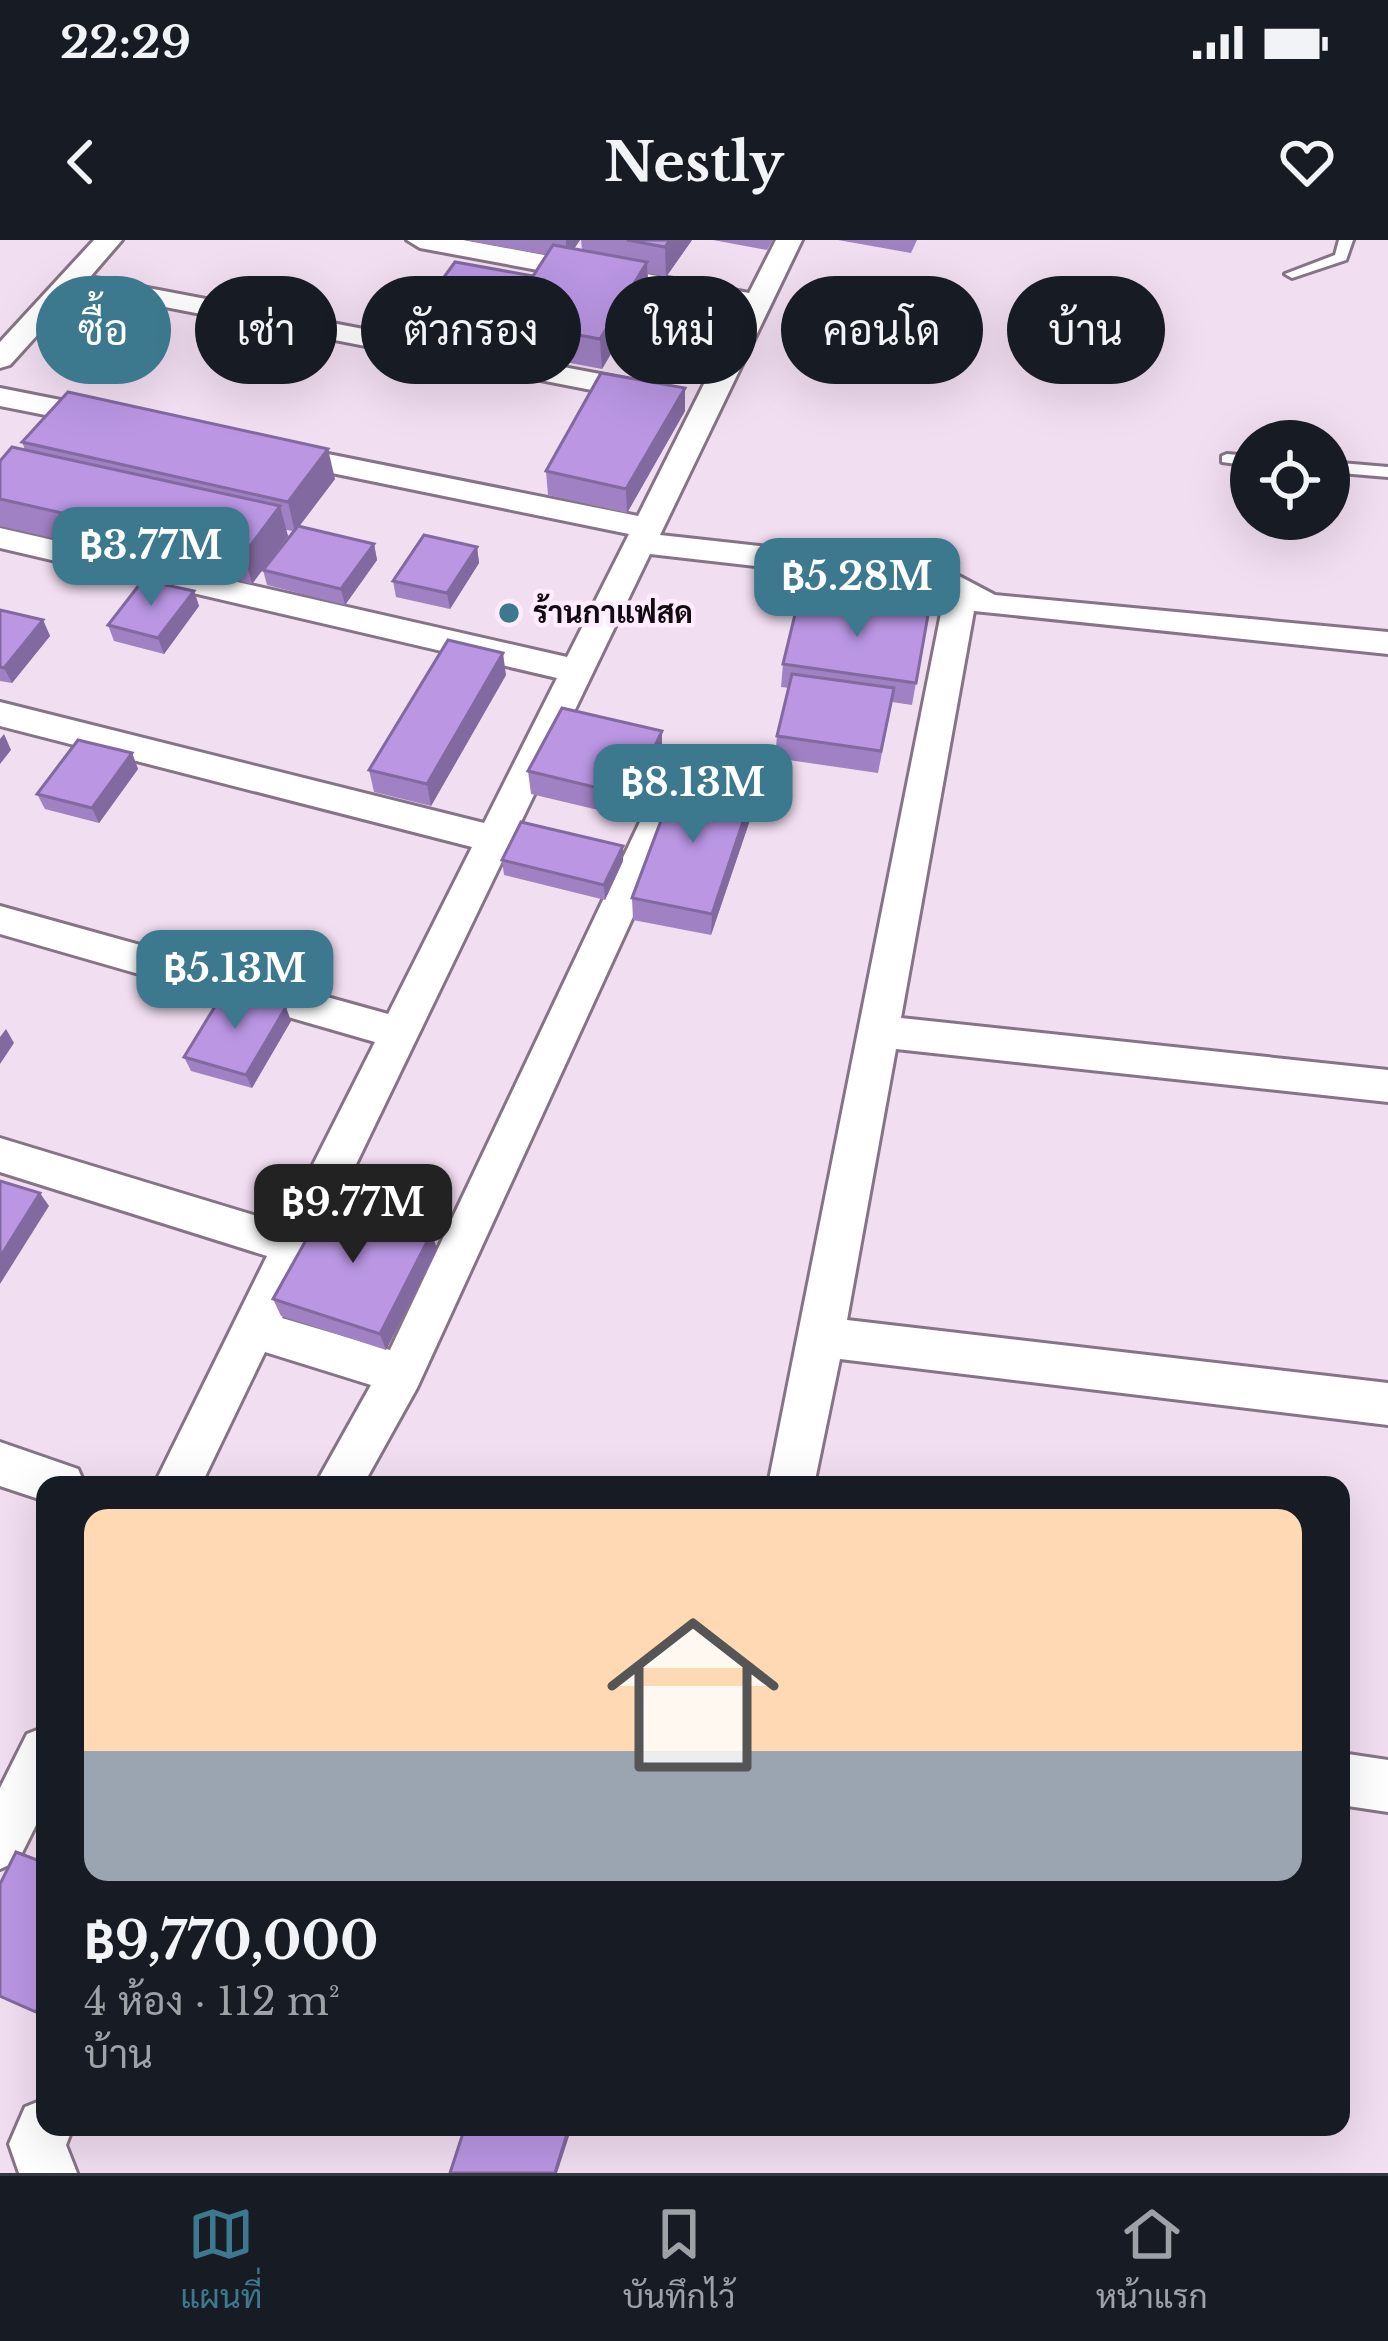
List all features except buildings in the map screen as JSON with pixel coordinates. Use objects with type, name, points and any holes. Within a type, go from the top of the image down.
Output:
[{"type":"street","points":[[76,276],[109,240]]},
{"type":"street","points":[[420,240],[758,303]]},
{"type":"street","points":[[180,1476],[789,240]]},
{"type":"street","points":[[171,300],[708,404]]},
{"type":"street","points":[[0,359],[36,319]]},
{"type":"street","points":[[0,397],[139,425]]},
{"type":"street","points":[[254,448],[643,536],[940,576],[988,604],[1388,643]]},
{"type":"street","points":[[0,538],[577,671]]},
{"type":"street","points":[[793,1476],[962,589]]},
{"type":"street","points":[[0,715],[494,839]]},
{"type":"street","points":[[343,1476],[401,1374],[674,788]]},
{"type":"street","points":[[0,920],[399,1033]]},
{"type":"street","points":[[879,1031],[1388,1086]]},
{"type":"street","points":[[0,1155],[294,1246]]},
{"type":"street","points":[[253,1329],[401,1374]]},
{"type":"street","points":[[822,1337],[1388,1403]]},
{"type":"street","points":[[0,1464],[36,1476]]},
{"type":"street","points":[[0,1844],[36,1770]]},
{"type":"street","points":[[1350,1780],[1388,1786]]},
{"type":"street","points":[[41,2136],[37,2144],[48,2173]]},
{"type":"lane","points":[[1292,274],[1341,257],[1346,240]]},
{"type":"lane","points":[[1350,469],[1388,472]]},
{"type":"place","name":"ร้านกาแฟสด","points":[[509,613]]}]
